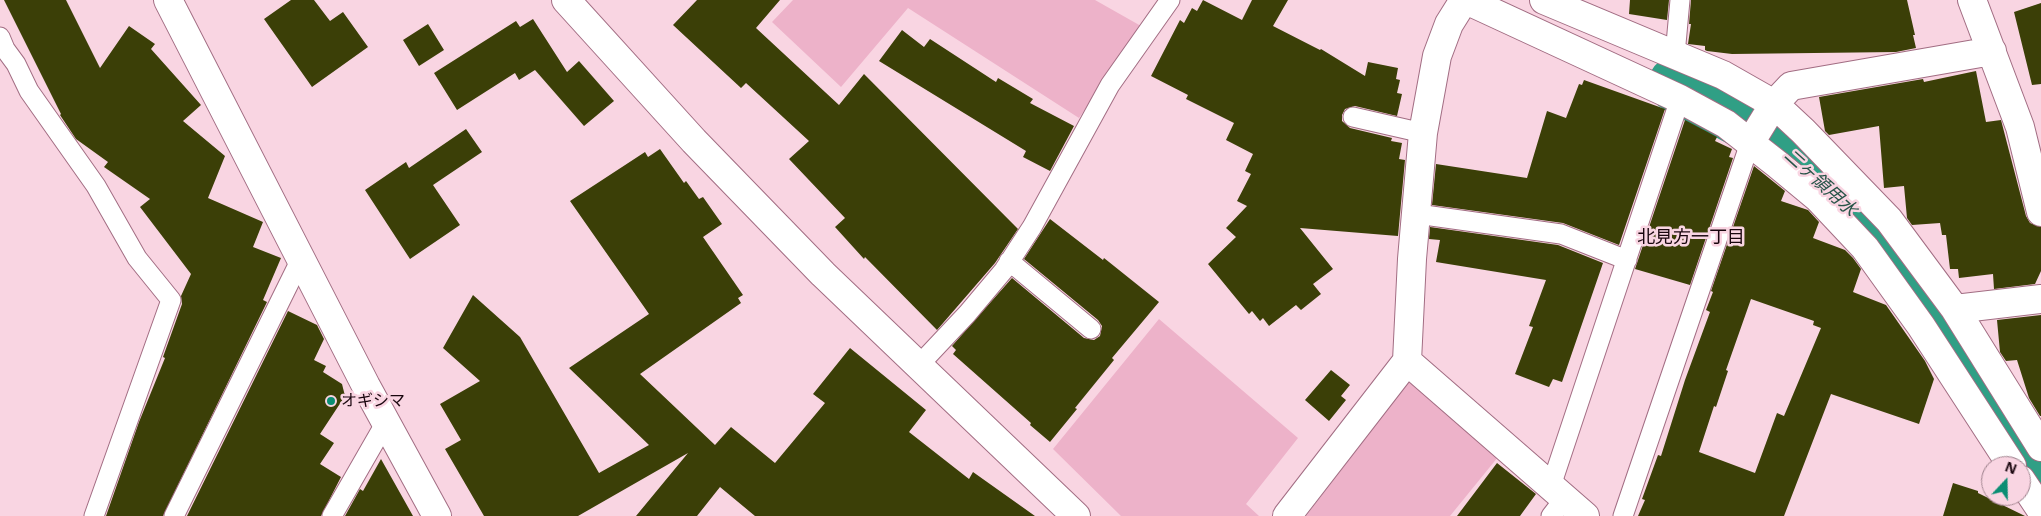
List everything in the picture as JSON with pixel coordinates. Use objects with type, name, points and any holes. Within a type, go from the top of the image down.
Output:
[{"type":"street","points":[[168,0],[301,259],[437,516]]},
{"type":"street","points":[[566,0],[714,162],[823,274],[1076,516]]},
{"type":"street","points":[[1287,516],[1406,361],[1412,259],[1423,133],[1437,56],[1449,24],[1465,0],[1680,100],[1726,124],[1818,198],[1865,248],[1920,326],[2005,456]]},
{"type":"street","points":[[1544,0],[1723,75],[1774,104],[1804,131],[1889,220],[1955,309],[2041,447]]},
{"type":"street","points":[[1972,0],[2020,127],[2041,212]]},
{"type":"street","points":[[1750,143],[1774,104],[1791,86],[1992,51]]},
{"type":"street","points":[[1955,309],[2041,299]]},
{"type":"street","points":[[1406,361],[1556,500],[1586,516]]},
{"type":"street","points":[[2031,495],[2041,510]]},
{"type":"lane","points":[[919,365],[967,314],[1009,262],[1032,227],[1110,86],[1170,0]]},
{"type":"lane","points":[[1675,55],[1680,0]]},
{"type":"lane","points":[[0,37],[29,91],[96,186],[137,258],[171,300],[94,516]]},
{"type":"lane","points":[[1556,500],[1627,260],[1680,100]]},
{"type":"lane","points":[[1353,117],[1423,133]]},
{"type":"lane","points":[[1623,516],[1750,143]]},
{"type":"lane","points":[[1416,214],[1561,234],[1627,260]]},
{"type":"lane","points":[[174,516],[301,259]]},
{"type":"lane","points":[[1009,262],[1091,329]]},
{"type":"lane","points":[[332,516],[386,422]]},
{"type":"shaded area","points":[[793,0],[1095,0],[1141,26],[1079,118],[908,8],[841,87],[772,22]]},
{"type":"shaded area","points":[[1159,319],[1298,438],[1246,504],[1259,516],[1121,516],[1053,449]]},
{"type":"shaded area","points":[[1410,380],[1498,457],[1450,516],[1306,516]]},
{"type":"building","points":[[4,0],[66,0],[100,68],[129,26],[155,44],[151,49],[201,105],[183,121],[225,156],[208,198],[263,222],[253,247],[281,258],[263,300],[267,302],[163,516],[106,516],[139,422],[165,358],[163,357],[182,304],[181,296],[191,274],[140,207],[150,199],[104,167],[108,162],[76,139],[60,115]]},
{"type":"building","points":[[291,0],[314,0],[330,21],[343,12],[368,47],[312,87],[264,19]]},
{"type":"building","points":[[697,0],[780,0],[756,28],[839,105],[864,74],[1018,229],[995,263],[937,330],[865,257],[864,259],[835,227],[845,218],[789,159],[809,141],[746,83],[741,88],[673,25]]},
{"type":"building","points":[[1203,0],[1242,20],[1252,0],[1288,0],[1273,26],[1321,49],[1365,76],[1368,62],[1398,68],[1396,79],[1400,80],[1397,93],[1402,94],[1397,116],[1355,106],[1345,109],[1342,121],[1350,128],[1392,138],[1391,141],[1402,143],[1399,159],[1405,160],[1398,236],[1300,228],[1333,269],[1313,284],[1321,294],[1301,310],[1296,305],[1269,326],[1263,318],[1260,321],[1252,311],[1249,314],[1208,264],[1236,237],[1226,228],[1247,206],[1237,201],[1251,174],[1245,171],[1253,154],[1226,140],[1234,123],[1186,99],[1188,95],[1151,76],[1180,20],[1184,23],[1192,8],[1197,11]]},
{"type":"building","points":[[1630,0],[1669,0],[1667,20],[1629,14]]},
{"type":"building","points":[[1691,0],[1907,0],[1916,48],[1896,52],[1732,54],[1707,51],[1705,46],[1688,44],[1691,24],[1689,24]]},
{"type":"building","points":[[2041,3],[2041,84],[2032,85],[2014,12]]},
{"type":"building","points":[[533,19],[567,72],[579,61],[614,101],[584,126],[535,70],[519,80],[515,73],[457,110],[434,73],[516,21],[520,27]]},
{"type":"building","points":[[428,24],[444,50],[419,66],[403,40]]},
{"type":"building","points":[[902,30],[924,47],[930,39],[996,82],[998,78],[1033,99],[1030,103],[1074,126],[1050,171],[1023,157],[1026,151],[879,61]]},
{"type":"building","points":[[1976,71],[1986,122],[2001,120],[2026,216],[2030,223],[2041,227],[2041,271],[2035,284],[1994,289],[1993,274],[1959,278],[1958,269],[1950,269],[1946,235],[1942,235],[1940,223],[1912,225],[1907,218],[1904,186],[1884,188],[1879,126],[1829,135],[1825,131],[1819,97],[1923,79],[1924,82]]},
{"type":"building","points":[[1584,80],[1665,109],[1619,245],[1563,223],[1432,205],[1436,164],[1527,178],[1547,111],[1566,118],[1579,84],[1582,85]]},
{"type":"building","points":[[1685,120],[1717,137],[1715,141],[1732,149],[1729,157],[1733,158],[1690,285],[1635,269]]},
{"type":"building","points":[[466,129],[482,152],[433,185],[460,225],[410,259],[365,190],[406,162],[409,168]]},
{"type":"building","points":[[660,149],[684,183],[686,181],[699,199],[703,197],[722,224],[703,237],[743,295],[738,298],[741,303],[640,374],[715,445],[731,427],[775,463],[825,403],[813,394],[850,348],[926,410],[909,432],[969,479],[973,472],[1035,516],[755,516],[720,487],[697,516],[636,516],[688,453],[578,516],[484,516],[445,449],[461,440],[440,404],[480,381],[443,348],[473,295],[520,337],[599,473],[649,445],[569,368],[649,314],[570,201],[645,152],[648,157]]},
{"type":"building","points":[[1754,166],[1785,191],[1781,201],[1808,210],[1819,222],[1813,238],[1845,250],[1853,258],[1861,269],[1853,292],[1886,305],[1925,361],[1934,379],[1919,424],[1831,394],[1784,516],[1638,516],[1645,500],[1642,499],[1658,455],[1661,456],[1685,380],[1710,312],[1706,310],[1713,292],[1711,291]],"holes":[[[1751,299],[1814,321],[1813,325],[1821,328],[1784,416],[1777,413],[1755,473],[1699,452],[1714,406],[1716,407],[1728,371],[1726,370]]]},
{"type":"building","points":[[1050,219],[1103,260],[1104,258],[1159,302],[1112,358],[1114,360],[1050,442],[953,354],[956,350],[952,346],[1012,278],[1084,338],[1094,340],[1100,336],[1102,326],[1098,320],[1024,259]]},
{"type":"building","points":[[1430,227],[1558,245],[1603,263],[1562,382],[1553,379],[1549,387],[1515,374],[1533,327],[1529,326],[1546,280],[1436,262],[1440,240],[1429,239]]},
{"type":"building","points":[[288,311],[317,325],[324,339],[314,360],[326,366],[323,372],[342,384],[345,396],[320,434],[334,443],[320,464],[341,477],[321,516],[187,516]]},
{"type":"building","points":[[2041,315],[2040,416],[2029,398],[2017,360],[2006,361],[2000,352],[1997,320]]},
{"type":"building","points":[[1331,370],[1350,385],[1341,396],[1346,400],[1329,421],[1305,400]]},
{"type":"building","points":[[381,459],[413,516],[345,516],[360,489],[363,491]]},
{"type":"building","points":[[1497,463],[1536,494],[1520,516],[1457,516]]},
{"type":"building","points":[[1953,483],[1978,491],[1981,494],[1981,506],[2005,506],[2025,516],[1943,516]]},
{"type":"waterway","name":"二ヶ領用水","points":[[1676,84],[1748,123],[1802,162],[1852,210],[1892,256],[1932,313],[2041,486]]},
{"type":"place","name":"オギシマ","points":[[331,401]]},
{"type":"district","name":"北見方一丁目","points":[[1691,238]]}]
